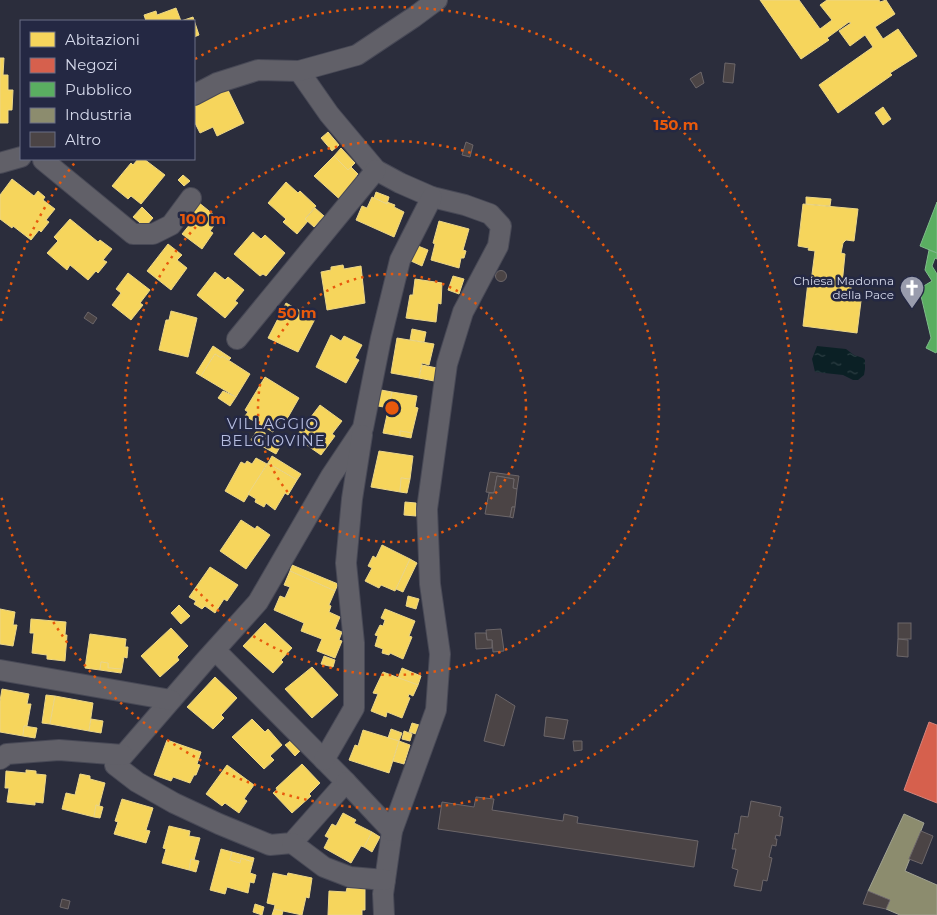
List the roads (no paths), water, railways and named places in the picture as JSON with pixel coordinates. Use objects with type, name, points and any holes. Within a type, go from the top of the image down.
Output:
[{"type":"street","points":[[195,94],[217,83],[258,70],[299,71],[357,54],[437,0]]},
{"type":"street","points":[[299,71],[329,114],[376,170],[432,197],[465,205],[490,214],[501,226],[498,246],[464,312],[447,364],[427,509],[430,584],[440,654],[436,710],[392,830],[383,894],[384,915]]},
{"type":"street","points":[[0,163],[20,157]]},
{"type":"street","points":[[43,160],[133,234],[153,234],[171,225],[191,198]]},
{"type":"street","points":[[237,339],[376,170]]},
{"type":"street","points":[[324,760],[354,708],[354,643],[346,563],[352,499],[363,428],[381,338],[400,260],[432,197]]},
{"type":"street","points":[[363,428],[331,476],[258,602],[115,765],[137,782],[174,803],[219,824],[270,845],[292,843],[324,868],[350,877],[385,880]]},
{"type":"street","points":[[215,650],[392,830]]},
{"type":"street","points":[[0,670],[171,700]]},
{"type":"street","points":[[0,759],[7,754],[59,750],[124,755]]},
{"type":"street","points":[[292,843],[346,782]]},
{"type":"water","points":[[817,346],[846,349],[854,355],[863,358],[865,360],[864,375],[858,380],[853,380],[843,375],[815,372],[812,359]]},
{"type":"place","name":"Chiesa Madonna della Pace","points":[[912,309]]},
{"type":"district","name":"VILLAGGIO BELGIOVINE","points":[[273,432]]}]
